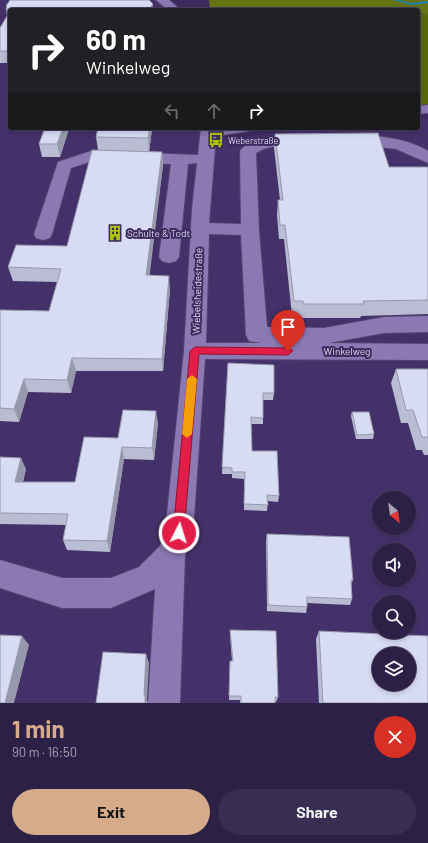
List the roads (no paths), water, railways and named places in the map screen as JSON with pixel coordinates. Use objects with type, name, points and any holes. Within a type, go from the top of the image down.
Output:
[{"type":"street","points":[[162,0],[172,8]]},
{"type":"street","name":"Wiebelsheidestraße","points":[[0,574],[62,592],[111,594],[149,577],[171,555],[179,533],[195,351],[200,228],[208,130]]},
{"type":"street","points":[[428,158],[406,146],[390,142],[279,140],[256,145],[248,151],[250,230],[257,335],[324,336],[353,332],[384,325],[428,324]]},
{"type":"street","points":[[43,234],[64,165],[91,156],[206,159]]},
{"type":"street","points":[[169,257],[180,159]]},
{"type":"street","points":[[200,228],[250,230]]},
{"type":"street","name":"Winkelweg","points":[[195,351],[428,352]]},
{"type":"street","points":[[164,703],[171,555]]},
{"type":"waterway","points":[[395,0],[412,4],[428,2]]},
{"type":"place","name":"Weberstraße","points":[[216,140]]},
{"type":"place","name":"Schulte & Todt","points":[[115,233]]}]
